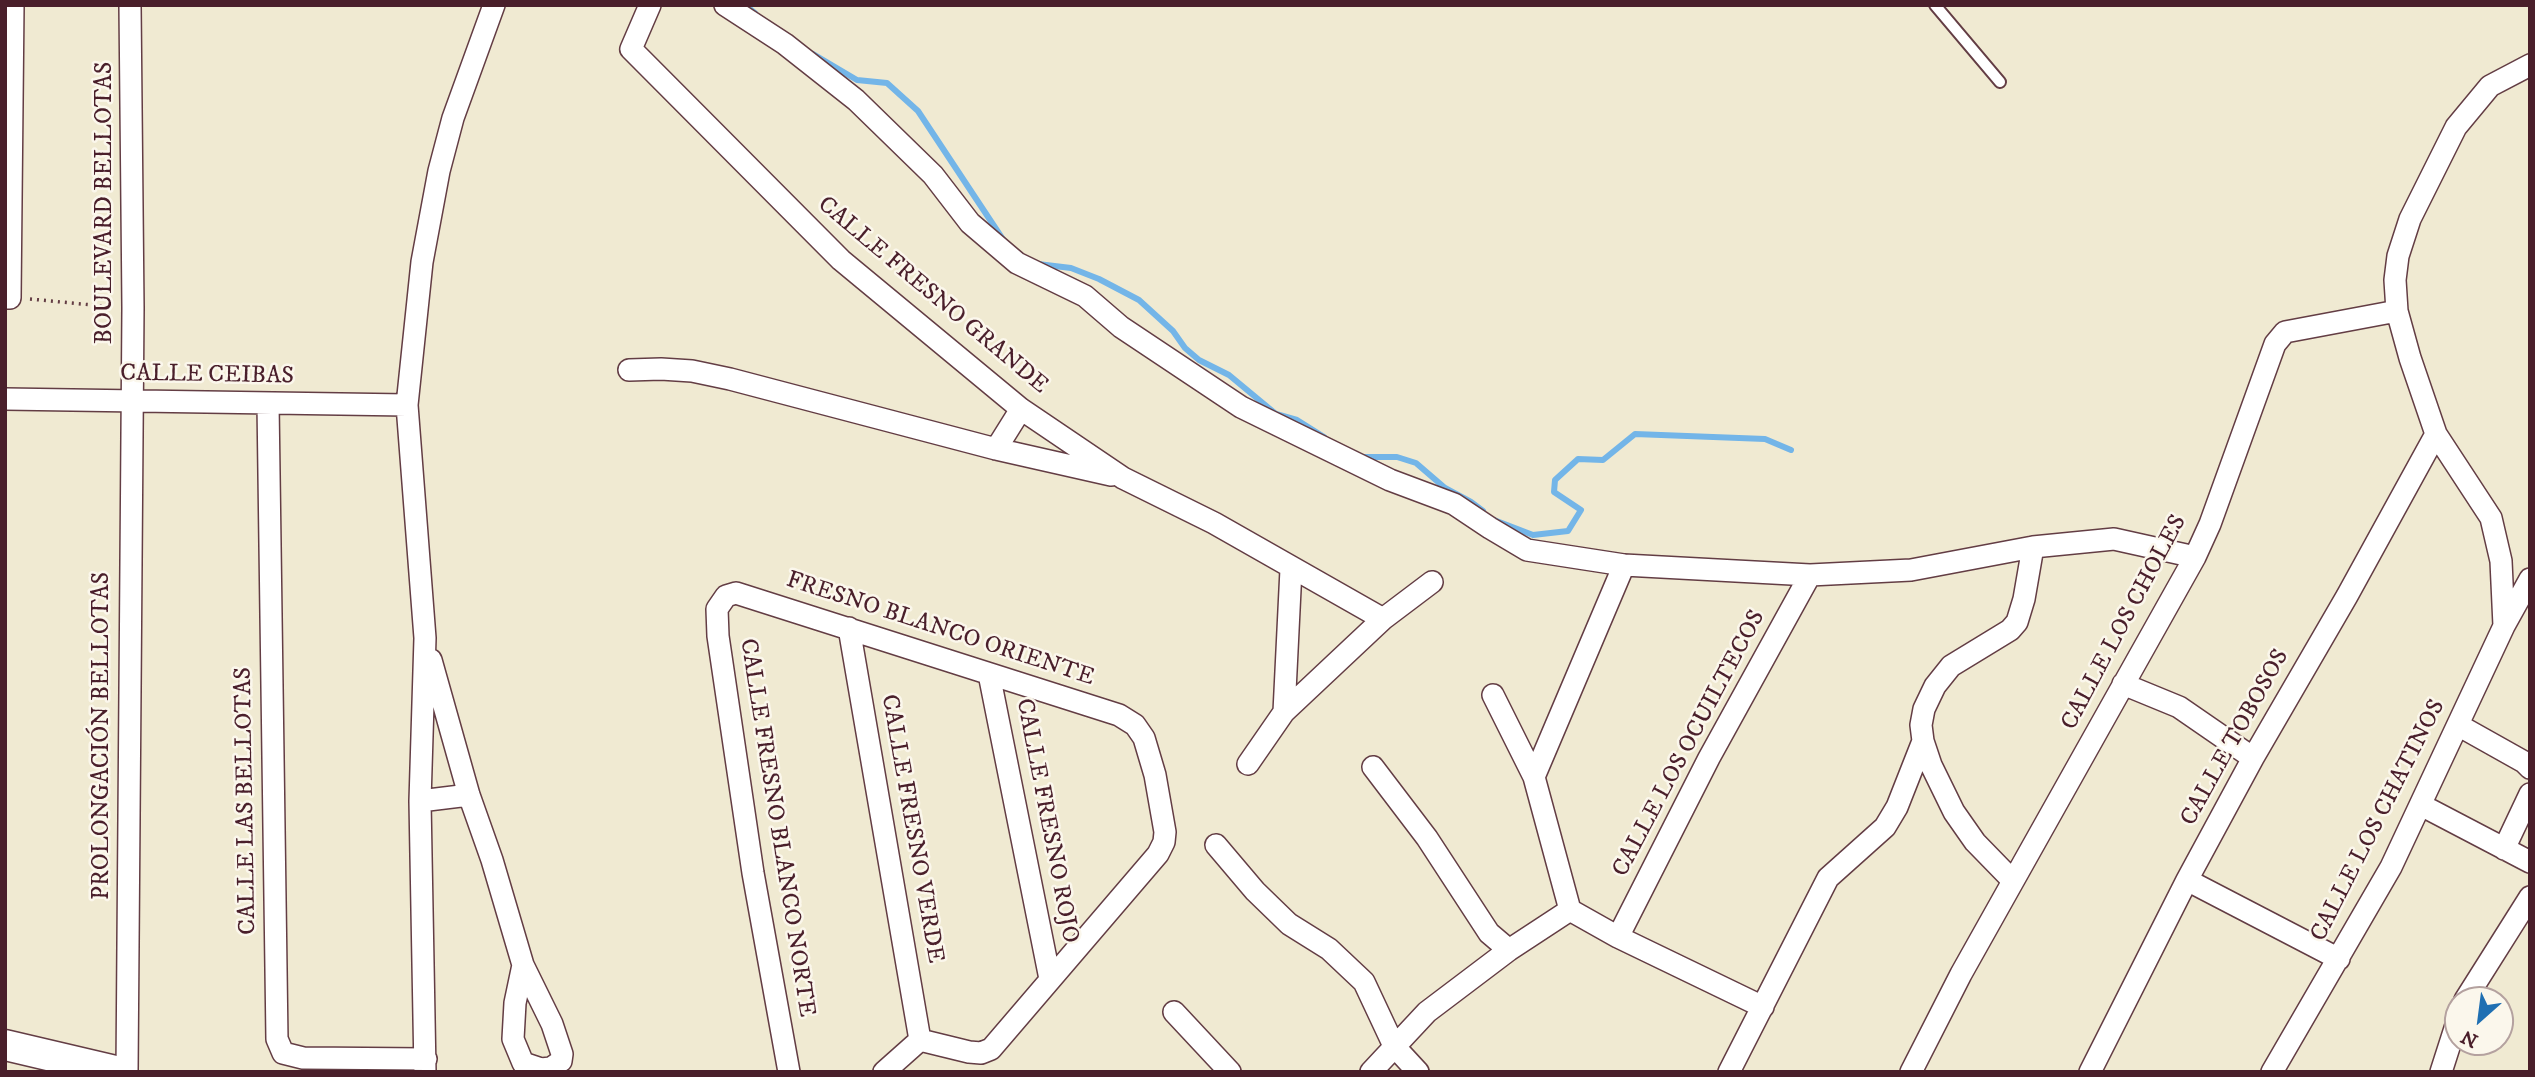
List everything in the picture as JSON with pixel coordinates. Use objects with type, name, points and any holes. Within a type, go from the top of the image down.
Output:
[{"type":"street","points":[[8,298],[13,5]]},
{"type":"street","name":"BOULEVARD BELLOTAS","points":[[130,5],[132,401]]},
{"type":"street","points":[[426,1066],[420,801],[425,638],[407,405],[422,262],[439,172],[453,118],[494,5]]},
{"type":"street","name":"CALLE FRESNO GRANDE","points":[[650,5],[631,49],[841,260],[1021,409],[1123,478],[1214,523],[1383,619]]},
{"type":"street","points":[[725,5],[785,44],[856,100],[933,175],[970,223],[1017,263],[1085,296],[1121,327],[1241,407],[1390,480],[1454,503],[1527,550],[1624,565],[1810,575],[1912,570],[2033,547],[2114,539],[2195,556]]},
{"type":"street","name":"CALLE LOS CHATINOS","points":[[2504,626],[2501,561],[2491,518],[2436,434],[2397,311],[2395,280],[2398,256],[2410,219],[2456,127],[2490,86],[2530,65]]},
{"type":"street","name":"CALLE LOS CHOLES","points":[[1911,1072],[1961,974],[2195,556],[2210,524],[2234,451],[2278,340],[2286,332],[2397,311]]},
{"type":"street","name":"CALLE FRESNO GRANDE","points":[[629,370],[692,371],[730,379],[996,449],[1123,478]]},
{"type":"street","name":"CALLE CEIBAS","points":[[5,399],[407,405]]},
{"type":"street","name":"PROLONGACIÓN BELLOTAS","points":[[127,1072],[132,401]]},
{"type":"street","name":"CALLE LAS BELLOTAS","points":[[268,403],[277,1039],[284,1053],[303,1058],[426,1066]]},
{"type":"street","points":[[996,449],[1021,409]]},
{"type":"street","name":"CALLE TOBOSOS","points":[[2090,1072],[2186,880],[2436,434]]},
{"type":"street","points":[[2014,881],[1975,842],[1954,812],[1931,765],[1921,725],[1924,709],[1951,666],[2010,630],[2017,622],[2033,547]]},
{"type":"street","points":[[1534,777],[1624,565]]},
{"type":"street","points":[[1284,712],[1291,569]]},
{"type":"street","name":"CALLE LOS OCUILTECOS","points":[[1618,937],[1709,758],[1810,575]]},
{"type":"street","name":"CALLE LOS CHATINOS","points":[[2272,1072],[2391,867],[2504,626],[2530,579]]},
{"type":"street","points":[[1248,764],[1284,712],[1383,619],[1432,582]]},
{"type":"street","name":"FRESNO BLANCO ORIENTE","points":[[726,596],[746,595],[1119,715],[1135,725],[1144,738],[1155,775],[1165,832],[1164,842],[1158,854],[1050,979]]},
{"type":"street","name":"CALLE FRESNO BLANCO NORTE","points":[[726,596],[720,602],[716,616],[718,636],[753,873],[789,1072]]},
{"type":"street","name":"CALLE FRESNO VERDE","points":[[849,628],[920,1040]]},
{"type":"street","points":[[425,638],[469,794],[523,965]]},
{"type":"street","name":"CALLE FRESNO ROJO","points":[[989,674],[1050,979]]},
{"type":"street","points":[[2123,684],[2179,707],[2253,758]]},
{"type":"street","points":[[1493,695],[1534,777],[1570,910],[1618,937],[1763,1007]]},
{"type":"street","points":[[2458,725],[2530,768]]},
{"type":"street","points":[[1729,1072],[1828,877],[1885,827],[1923,741]]},
{"type":"street","points":[[1373,768],[1427,838],[1489,933],[1509,950]]},
{"type":"street","points":[[420,801],[469,794]]},
{"type":"street","points":[[2504,849],[2530,794]]},
{"type":"street","points":[[2421,805],[2530,862]]},
{"type":"street","points":[[1216,845],[1255,891],[1289,924],[1329,949],[1364,982],[1394,1046],[1418,1072]]},
{"type":"street","points":[[2186,880],[2339,959]]},
{"type":"street","points":[[2474,986],[2530,897]]},
{"type":"street","points":[[1371,1072],[1427,1012],[1509,950],[1570,910]]},
{"type":"street","points":[[884,1072],[920,1040],[981,1054],[990,1049],[1050,979]]},
{"type":"street","points":[[1174,1012],[1230,1072]]},
{"type":"street","points":[[5,1045],[120,1072]]},
{"type":"lane","points":[[1935,5],[2000,82]]},
{"type":"path","points":[[8,298],[133,308]]},
{"type":"waterway","points":[[745,5],[755,13]]},
{"type":"waterway","points":[[813,54],[857,80],[887,83],[918,111],[1004,241]]},
{"type":"waterway","points":[[1038,264],[1071,268],[1139,300],[1173,331],[1185,348],[1199,360],[1229,375],[1276,414],[1297,420],[1324,437]]},
{"type":"waterway","points":[[1494,520],[1533,535],[1568,531],[1581,510],[1554,492],[1555,480],[1578,459],[1603,460],[1635,434],[1765,439],[1791,450]]},
{"type":"waterway","points":[[1360,457],[1397,457],[1416,463],[1445,488],[1483,511]]}]
